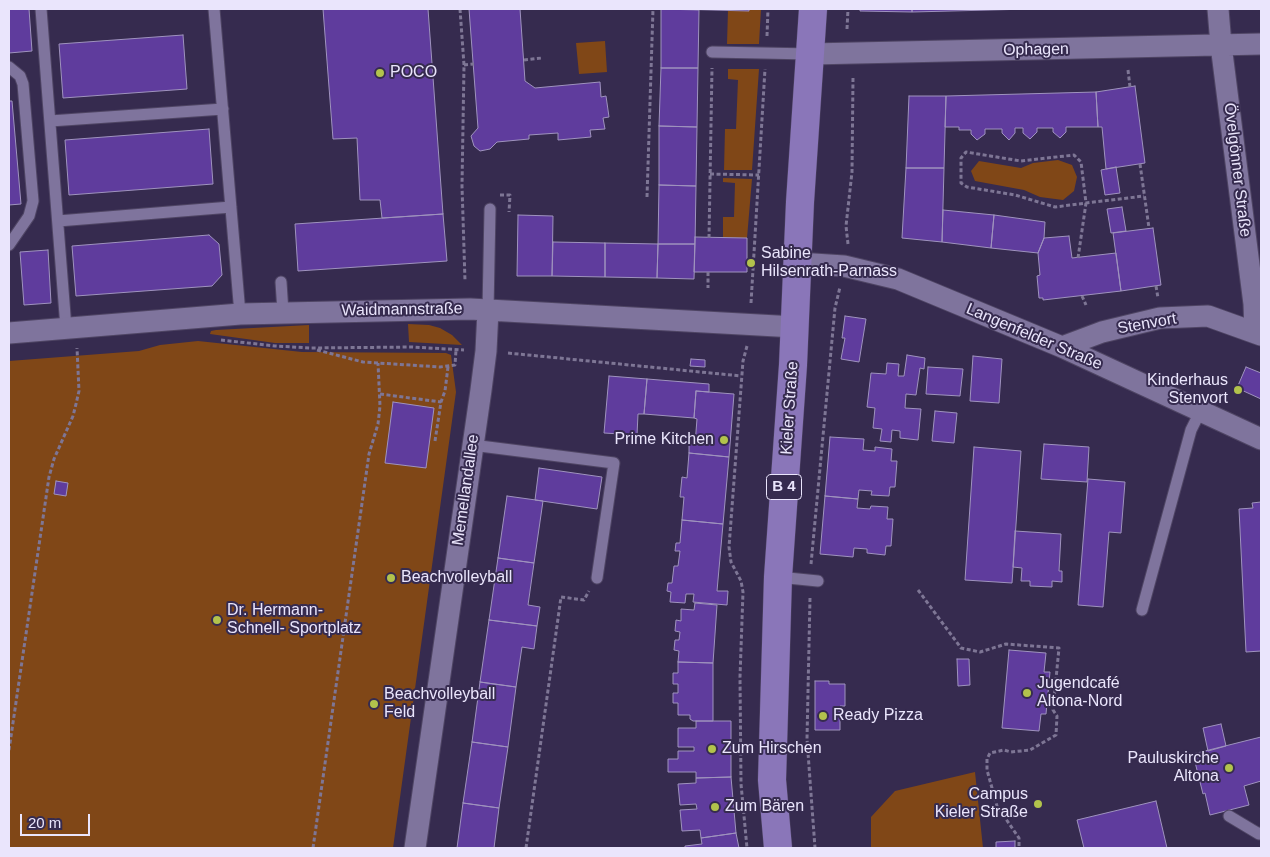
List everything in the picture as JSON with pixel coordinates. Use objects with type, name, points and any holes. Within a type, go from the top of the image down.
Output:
[{"type":"main road","name":"Kieler Straße","points":[[778,848],[772,780],[778,577],[795,327],[800,202],[811,54],[811,15]]},
{"type":"street","name":"Övelgönner Straße","points":[[1218,9],[1258,334]]},
{"type":"street","name":"Ophagen","points":[[811,54],[1261,44]]},
{"type":"street","name":"Langenfelder Straße","points":[[798,263],[844,266],[898,279],[1062,347],[1261,439]]},
{"type":"street","name":"Waidmannstraße","points":[[9,333],[240,314],[488,310],[795,327]]},
{"type":"street","name":"Memellandallee","points":[[415,848],[486,351],[488,310]]},
{"type":"street","name":"Stenvort","points":[[1062,347],[1102,332],[1160,318],[1208,316],[1258,334]]},
{"type":"lane","points":[[41,9],[58,221],[70,328]]},
{"type":"lane","points":[[214,9],[240,314]]},
{"type":"lane","points":[[712,52],[811,54]]},
{"type":"lane","points":[[9,67],[20,76],[24,84],[33,201],[29,216],[9,245]]},
{"type":"lane","points":[[50,121],[223,108]]},
{"type":"lane","points":[[58,221],[231,207]]},
{"type":"lane","points":[[488,310],[490,208]]},
{"type":"lane","points":[[281,282],[283,312]]},
{"type":"lane","points":[[1142,610],[1191,430],[1200,412]]},
{"type":"lane","points":[[472,445],[614,463],[597,578]]},
{"type":"lane","points":[[778,577],[818,581]]},
{"type":"lane","points":[[1229,816],[1259,834],[1261,833]]},
{"type":"path","points":[[460,9],[464,65],[462,186],[465,281]]},
{"type":"path","points":[[647,197],[653,9]]},
{"type":"path","points":[[753,288],[768,9]]},
{"type":"path","points":[[847,29],[848,9]]},
{"type":"path","points":[[709,238],[712,52]]},
{"type":"path","points":[[524,60],[542,58]]},
{"type":"path","points":[[464,65],[474,64]]},
{"type":"path","points":[[1128,70],[1130,87]]},
{"type":"path","points":[[846,226],[852,172],[853,78]]},
{"type":"path","points":[[1078,258],[1086,203],[1081,162],[1074,155],[1021,162],[966,152],[961,158],[961,183],[967,187],[1014,195],[1055,207],[1086,203],[1144,196]]},
{"type":"path","points":[[1140,164],[1149,228]]},
{"type":"path","points":[[710,174],[759,176]]},
{"type":"path","points":[[708,272],[708,288]]},
{"type":"path","points":[[1156,286],[1158,298]]},
{"type":"path","points":[[1082,296],[1086,305]]},
{"type":"path","points":[[9,750],[49,477],[54,459],[73,416],[79,391],[70,328]]},
{"type":"path","points":[[215,339],[311,348],[413,347],[466,350]]},
{"type":"path","points":[[311,348],[363,362],[448,366],[455,365],[456,349]]},
{"type":"path","points":[[746,349],[743,362],[729,547],[731,562],[741,581],[743,592],[740,677],[741,784],[747,848]]},
{"type":"path","points":[[502,352],[742,376]]},
{"type":"path","points":[[313,848],[370,454],[378,424],[380,394],[378,363]]},
{"type":"path","points":[[435,441],[448,366]]},
{"type":"path","points":[[380,394],[441,402]]},
{"type":"path","points":[[526,848],[561,597],[584,600],[597,578]]},
{"type":"path","points":[[918,590],[961,648],[980,652],[1006,644],[1058,648],[1054,710],[1057,716],[1056,735],[1030,750],[1011,752],[1004,750],[990,753],[987,759],[987,770],[997,806],[1019,838],[1019,848]]},
{"type":"shaded area","points":[[749,9],[761,9],[759,44],[727,44],[728,10],[749,11]]},
{"type":"shaded area","points":[[605,41],[607,72],[579,74],[576,43]]},
{"type":"shaded area","points":[[728,69],[759,69],[752,170],[724,170],[725,129],[736,129],[738,80],[728,79]]},
{"type":"shaded area","points":[[1058,160],[1072,165],[1077,177],[1074,191],[1063,200],[1040,197],[1024,190],[975,181],[971,171],[979,161],[1021,168],[1033,163]]},
{"type":"shaded area","points":[[723,178],[752,179],[747,238],[723,238],[723,217],[734,217],[735,183],[723,182]]},
{"type":"shaded area","points":[[408,324],[429,325],[440,328],[452,335],[462,345],[409,342]]},
{"type":"shaded area","points":[[309,325],[309,343],[275,343],[210,334],[211,331],[216,330]]},
{"type":"shaded area","name":"Dr. Hermann- Schnell- Sportplatz","points":[[198,341],[302,352],[446,353],[451,355],[456,392],[393,848],[9,848],[9,361],[139,351],[160,345]]},
{"type":"shaded area","points":[[975,772],[983,848],[871,848],[871,817],[895,791]]},
{"type":"building","points":[[9,9],[29,9],[32,51],[9,53]]},
{"type":"building","name":"POCO","points":[[323,9],[428,9],[443,214],[382,218],[380,200],[360,200],[357,138],[333,139]]},
{"type":"building","points":[[469,9],[520,9],[525,81],[535,88],[600,82],[601,97],[606,96],[609,117],[603,118],[605,129],[590,130],[591,137],[558,140],[558,133],[529,135],[529,139],[497,142],[490,149],[480,151],[474,146],[471,136],[478,128]]},
{"type":"building","points":[[661,9],[699,10],[698,68],[661,68]]},
{"type":"building","points":[[674,9],[749,9],[749,11]]},
{"type":"building","points":[[860,9],[912,9],[912,12],[860,11]]},
{"type":"building","points":[[912,9],[1030,9],[912,12]]},
{"type":"building","points":[[183,35],[187,89],[63,98],[59,44]]},
{"type":"building","points":[[661,68],[698,68],[697,127],[659,126]]},
{"type":"building","points":[[1135,86],[1145,163],[1106,169],[1102,127],[1098,127],[1096,92]]},
{"type":"building","points":[[1096,92],[1098,127],[1066,127],[1066,132],[1060,138],[1053,132],[1053,128],[1037,128],[1037,132],[1030,139],[1023,133],[1023,128],[1015,128],[1015,133],[1009,140],[1002,133],[1002,129],[985,129],[985,134],[977,140],[971,134],[971,130],[959,130],[959,127],[945,127],[946,96]]},
{"type":"building","points":[[909,96],[946,96],[944,168],[906,168]]},
{"type":"building","points":[[9,101],[12,101],[21,204],[9,205]]},
{"type":"building","points":[[659,126],[697,127],[696,186],[659,185]]},
{"type":"building","points":[[209,129],[213,184],[69,195],[65,140]]},
{"type":"building","points":[[1116,167],[1120,193],[1105,195],[1101,170]]},
{"type":"building","points":[[906,168],[944,168],[942,242],[902,238]]},
{"type":"building","points":[[659,185],[696,186],[695,244],[658,244]]},
{"type":"building","points":[[1122,207],[1126,231],[1111,233],[1107,209]]},
{"type":"building","points":[[943,210],[994,215],[991,248],[942,242]]},
{"type":"building","points":[[443,214],[447,261],[298,271],[295,224]]},
{"type":"building","points":[[518,215],[553,216],[552,276],[517,276]]},
{"type":"building","points":[[994,215],[1045,222],[1044,238],[1038,253],[991,248]]},
{"type":"building","points":[[1153,228],[1161,285],[1121,291],[1113,233]]},
{"type":"building","points":[[209,235],[219,244],[222,275],[212,286],[76,296],[72,246]]},
{"type":"building","points":[[1069,236],[1072,258],[1116,253],[1121,291],[1043,300],[1043,298],[1039,298],[1037,276],[1040,275],[1038,253],[1044,238]]},
{"type":"building","points":[[695,237],[747,238],[747,272],[694,272]]},
{"type":"building","points":[[553,242],[605,243],[605,277],[552,276]]},
{"type":"building","points":[[605,243],[658,244],[657,278],[605,277]]},
{"type":"building","points":[[658,244],[695,244],[694,279],[657,278]]},
{"type":"building","points":[[48,250],[51,303],[24,305],[20,252]]},
{"type":"building","points":[[845,316],[866,319],[859,362],[841,359],[845,338],[842,338]]},
{"type":"building","points":[[907,355],[925,358],[924,369],[920,368],[916,395],[906,394],[905,408],[921,409],[918,440],[900,438],[900,431],[892,430],[891,442],[880,441],[882,429],[873,428],[875,408],[867,407],[871,373],[886,374],[887,363],[899,364],[898,376],[904,376]]},
{"type":"building","points":[[973,356],[1002,359],[999,403],[970,401]]},
{"type":"building","points":[[691,359],[705,360],[705,367],[690,366]]},
{"type":"building","points":[[928,367],[963,369],[960,396],[926,394]]},
{"type":"building","points":[[1246,367],[1261,373],[1261,399],[1237,388]]},
{"type":"building","points":[[609,376],[647,379],[644,414],[638,414],[637,435],[604,433]]},
{"type":"building","points":[[647,379],[709,384],[709,392],[696,391],[694,418],[644,414]]},
{"type":"building","points":[[696,391],[734,394],[729,457],[689,453],[689,444],[695,444],[697,419],[694,418]]},
{"type":"building","points":[[393,402],[434,408],[426,468],[385,463]]},
{"type":"building","points":[[935,411],[957,413],[954,443],[932,441]]},
{"type":"building","points":[[830,437],[864,439],[863,450],[875,451],[875,447],[892,449],[891,461],[897,461],[895,487],[890,487],[889,496],[871,495],[872,491],[859,490],[858,499],[825,496]]},
{"type":"building","points":[[1044,444],[1089,447],[1087,482],[1041,479]]},
{"type":"building","points":[[974,447],[1021,451],[1012,583],[965,580]]},
{"type":"building","points":[[689,453],[729,457],[723,524],[682,520],[684,497],[680,497],[682,477],[687,478]]},
{"type":"building","points":[[539,468],[602,477],[597,509],[535,500]]},
{"type":"building","points":[[1088,479],[1125,482],[1121,533],[1109,532],[1103,607],[1078,605]]},
{"type":"building","points":[[56,481],[68,483],[66,496],[54,494]]},
{"type":"building","points":[[507,496],[543,501],[534,563],[498,558]]},
{"type":"building","points":[[825,496],[858,499],[857,508],[870,509],[871,506],[888,507],[887,519],[893,519],[891,546],[886,546],[885,555],[867,553],[867,549],[854,548],[853,557],[820,554]]},
{"type":"building","points":[[1261,502],[1261,651],[1246,652],[1239,509],[1253,508],[1252,503]]},
{"type":"building","points":[[682,520],[723,524],[717,591],[728,591],[727,605],[693,602],[694,594],[686,594],[685,603],[670,602],[671,592],[667,591],[668,583],[672,583],[674,566],[678,566],[680,551],[675,551],[676,543],[680,543]]},
{"type":"building","points":[[1015,531],[1061,534],[1059,571],[1062,571],[1062,582],[1052,581],[1052,587],[1030,586],[1030,581],[1021,581],[1022,568],[1013,567]]},
{"type":"building","points":[[498,558],[534,563],[528,605],[540,607],[537,626],[489,620]]},
{"type":"building","points":[[695,603],[717,605],[713,663],[678,662],[679,651],[674,650],[675,640],[679,640],[680,632],[675,631],[676,620],[681,621],[681,609],[694,610]]},
{"type":"building","points":[[489,620],[537,626],[534,649],[522,647],[516,687],[480,682]]},
{"type":"building","name":"Jugendcafé Altona-Nord","points":[[1009,650],[1046,653],[1044,672],[1050,672],[1046,714],[1041,714],[1039,731],[1002,728]]},
{"type":"building","points":[[957,659],[969,659],[970,685],[958,686]]},
{"type":"building","points":[[678,662],[713,663],[713,721],[693,721],[690,719],[690,715],[678,715],[678,703],[673,703],[673,693],[678,693],[678,684],[673,684],[673,673],[678,673]]},
{"type":"building","points":[[815,681],[829,681],[829,684],[845,684],[845,706],[840,706],[840,730],[815,730]]},
{"type":"building","points":[[480,682],[516,687],[508,747],[472,742]]},
{"type":"building","name":"Zum Hirschen","points":[[696,721],[731,721],[731,777],[696,778],[696,772],[668,772],[668,759],[678,759],[678,751],[694,751],[694,747],[678,747],[678,728],[696,728]]},
{"type":"building","points":[[1221,724],[1226,746],[1208,751],[1203,728]]},
{"type":"building","name":"Pauluskirche Altona","points":[[1261,737],[1261,781],[1244,786],[1249,805],[1210,815],[1193,754]]},
{"type":"building","points":[[472,742],[508,747],[499,808],[463,803]]},
{"type":"building","name":"Zum Bären","points":[[731,777],[736,833],[701,838],[700,830],[682,831],[680,810],[697,809],[696,804],[680,805],[678,784],[696,783],[696,778]]},
{"type":"building","points":[[1156,801],[1167,848],[1084,848],[1077,820]]},
{"type":"building","points":[[463,803],[499,808],[494,848],[457,848]]},
{"type":"building","points":[[736,833],[739,848],[685,848],[685,846],[702,844],[701,838]]},
{"type":"building","points":[[1015,841],[1015,848],[996,848],[996,842]]},
{"type":"place","name":"POCO","points":[[380,73]]},
{"type":"place","name":"Sabine Hilsenrath-Parnass","points":[[751,263]]},
{"type":"place","name":"Kinderhaus Stenvort","points":[[1238,390]]},
{"type":"place","name":"Prime Kitchen","points":[[724,440]]},
{"type":"place","name":"Beachvolleyball","points":[[391,578]]},
{"type":"place","name":"Dr. Hermann- Schnell- Sportplatz","points":[[217,620]]},
{"type":"place","name":"Jugendcafé Altona-Nord","points":[[1027,693]]},
{"type":"place","name":"Beachvolleyball Feld","points":[[374,704]]},
{"type":"place","name":"Ready Pizza","points":[[823,716]]},
{"type":"place","name":"Zum Hirschen","points":[[712,749]]},
{"type":"place","name":"Pauluskirche Altona","points":[[1229,768]]},
{"type":"place","name":"Campus Kieler Straße","points":[[1038,804]]},
{"type":"place","name":"Zum Bären","points":[[715,807]]}]
